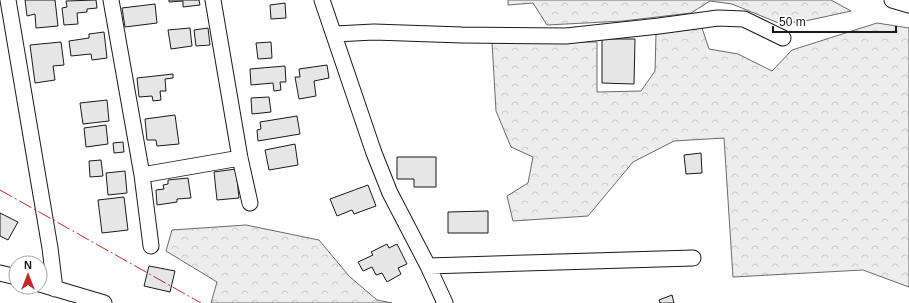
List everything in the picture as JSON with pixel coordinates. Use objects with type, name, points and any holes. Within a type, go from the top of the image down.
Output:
[{"type":"street","points":[[8,0],[50,248],[55,289]]},
{"type":"street","points":[[111,0],[142,175],[151,246]]},
{"type":"street","points":[[214,0],[240,158],[250,203]]},
{"type":"street","points":[[322,0],[335,34],[374,154],[390,193],[428,266],[445,303]]},
{"type":"street","points":[[892,0],[909,5]]},
{"type":"street","points":[[335,34],[374,32],[566,36],[725,18],[744,18],[783,38]]},
{"type":"street","points":[[142,175],[240,158]]},
{"type":"street","points":[[428,266],[694,258]]},
{"type":"street","points":[[48,287],[104,303]]},
{"type":"green space","points":[[508,0],[831,0],[851,11],[810,20],[781,24],[732,4],[710,1],[691,13],[623,21],[547,25],[533,3],[508,5]]},
{"type":"green space","points":[[877,23],[909,28],[909,287],[863,270],[733,277],[724,138],[674,141],[633,162],[588,216],[513,221],[507,196],[528,183],[533,157],[511,147],[496,111],[492,42],[597,42],[597,92],[641,91],[655,71],[656,34],[702,28],[709,49],[738,54],[772,71],[792,50]]},
{"type":"green space","points":[[246,225],[319,240],[349,276],[377,300],[392,303],[211,303],[217,282],[166,251],[172,230]]},
{"type":"building","points":[[25,0],[55,0],[58,26],[36,28],[35,14],[27,16]]},
{"type":"building","points":[[96,0],[97,8],[87,9],[87,12],[77,13],[78,24],[64,25],[62,8],[67,7],[66,1]]},
{"type":"building","points":[[169,0],[199,0],[200,5],[183,7],[183,1],[169,2]]},
{"type":"building","points":[[285,3],[286,18],[271,19],[270,5]]},
{"type":"building","points":[[155,4],[157,23],[125,27],[122,8]]},
{"type":"building","points":[[190,28],[192,46],[171,49],[168,30]]},
{"type":"building","points":[[208,28],[210,45],[196,46],[194,30]]},
{"type":"building","points":[[104,32],[107,58],[92,60],[91,54],[71,56],[69,41],[89,38],[89,34]]},
{"type":"building","points":[[602,39],[635,39],[634,84],[602,83]]},
{"type":"building","points":[[61,42],[64,65],[53,66],[55,80],[35,83],[30,45]]},
{"type":"building","points":[[271,42],[272,58],[258,59],[256,43]]},
{"type":"building","points":[[327,65],[329,78],[314,81],[316,96],[299,99],[295,77],[300,77],[299,69]]},
{"type":"building","points":[[285,66],[286,82],[280,82],[281,90],[274,91],[273,83],[251,85],[250,69]]},
{"type":"building","points":[[173,74],[173,78],[165,79],[166,91],[160,91],[161,100],[153,101],[152,96],[139,97],[137,78]]},
{"type":"building","points":[[269,97],[271,112],[252,114],[251,98]]},
{"type":"building","points":[[107,100],[109,121],[83,124],[80,103]]},
{"type":"building","points":[[175,115],[179,144],[157,146],[156,140],[147,140],[145,119]]},
{"type":"building","points":[[297,116],[300,134],[258,141],[257,130],[261,129],[260,122]]},
{"type":"building","points":[[106,125],[108,144],[86,147],[84,128]]},
{"type":"building","points":[[123,142],[124,152],[114,153],[113,143]]},
{"type":"building","points":[[295,144],[298,165],[269,170],[265,150]]},
{"type":"building","points":[[701,153],[702,173],[686,174],[684,155]]},
{"type":"building","points":[[397,157],[436,157],[436,187],[414,187],[414,179],[397,179]]},
{"type":"building","points":[[101,160],[103,176],[90,177],[89,161]]},
{"type":"building","points":[[236,169],[239,198],[217,200],[214,172]]},
{"type":"building","points":[[125,171],[127,193],[108,195],[106,173]]},
{"type":"building","points":[[188,178],[191,198],[177,199],[177,202],[157,205],[156,190],[164,189],[163,185],[168,184],[168,180]]},
{"type":"building","points":[[368,185],[376,206],[354,214],[352,210],[337,216],[330,199]]},
{"type":"building","points":[[124,197],[128,230],[102,233],[98,200]]},
{"type":"building","points":[[488,211],[488,233],[448,233],[448,212]]},
{"type":"building","points":[[0,213],[18,222],[8,240],[0,236]]},
{"type":"building","points":[[387,244],[389,248],[397,244],[407,264],[398,268],[401,274],[387,282],[382,273],[376,275],[372,267],[363,271],[358,262],[373,255],[371,252]]},
{"type":"building","points":[[149,266],[175,271],[170,292],[144,286]]},
{"type":"building","points":[[672,295],[674,303],[660,303],[659,300]]},
{"type":"power","points":[[0,190],[201,303]]}]
